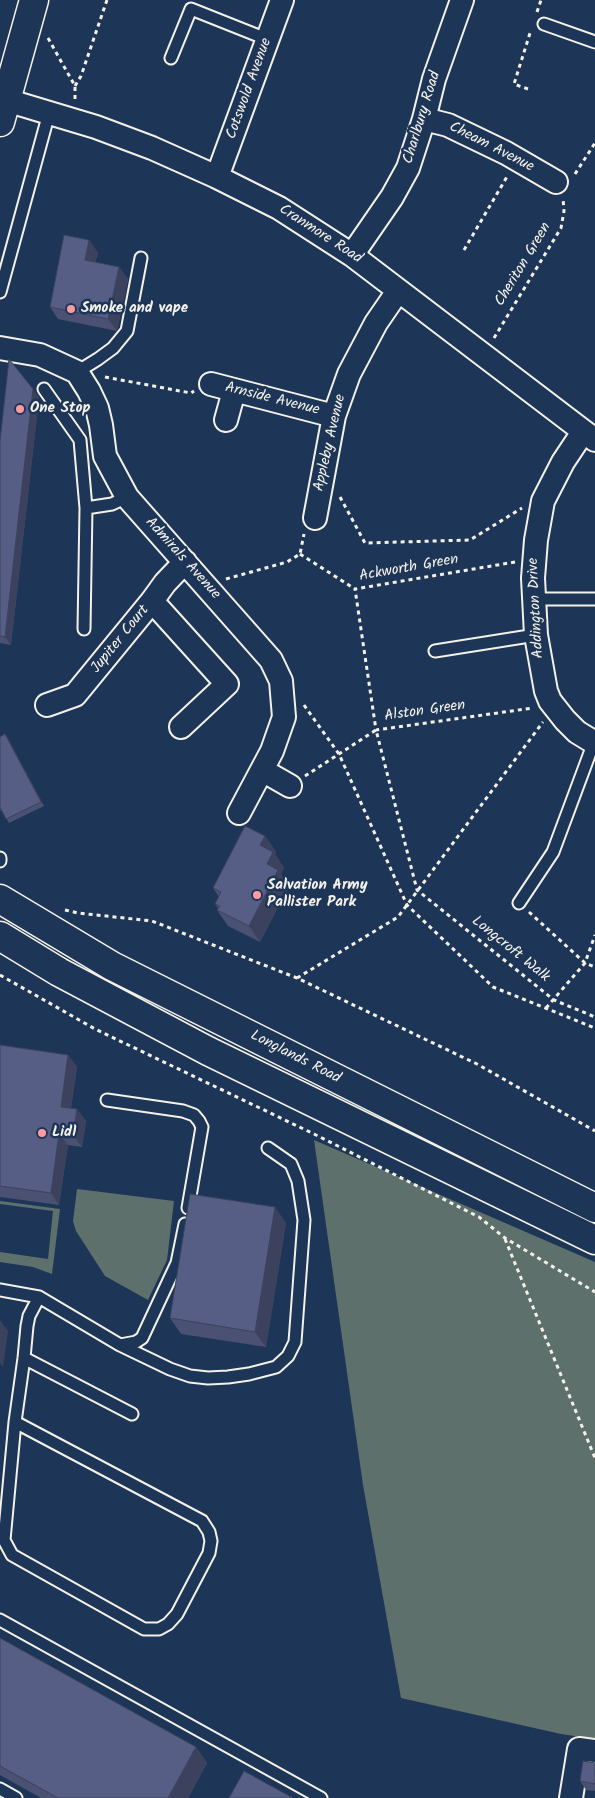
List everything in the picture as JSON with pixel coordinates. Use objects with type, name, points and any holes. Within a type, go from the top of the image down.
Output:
[{"type":"main road","points":[[3,111],[33,4]]},
{"type":"main road","name":"Longlands Road","points":[[0,899],[112,966],[595,1208]]},
{"type":"main road","name":"Longlands Road","points":[[0,936],[59,972],[208,1051],[595,1240]]},
{"type":"street","name":"Cotswold Avenue","points":[[217,177],[269,40],[282,0]]},
{"type":"street","name":"Charlbury Road","points":[[352,255],[392,197],[408,168],[424,119],[434,79],[462,0]]},
{"type":"street","name":"Cranmore Road","points":[[3,111],[50,113],[74,120],[152,148],[217,177],[279,208],[352,255],[589,436]]},
{"type":"street","name":"Cheam Avenue","points":[[424,119],[448,125],[517,159],[556,182]]},
{"type":"street","name":"Appleby Avenue","points":[[315,518],[334,416],[349,374],[361,348],[398,291]]},
{"type":"street","points":[[0,348],[40,355],[77,372]]},
{"type":"street","name":"Admirals Avenue","points":[[77,372],[97,408],[105,456],[127,497],[271,660],[281,681],[284,717],[272,751],[239,813]]},
{"type":"street","name":"Arnside Avenue","points":[[211,384],[334,416]]},
{"type":"street","points":[[226,420],[234,391]]},
{"type":"street","name":"Addington Drive","points":[[589,436],[563,462],[546,494],[539,522],[534,559],[534,601],[542,679],[552,705],[577,732],[594,743]]},
{"type":"street","name":"Jupiter Court","points":[[47,704],[75,695],[165,583],[185,562]]},
{"type":"street","points":[[152,601],[227,684],[181,727]]},
{"type":"street","points":[[262,770],[290,786]]},
{"type":"street","points":[[571,1798],[587,1750]]},
{"type":"lane","points":[[171,58],[193,5],[269,40]]},
{"type":"lane","points":[[539,23],[595,42]]},
{"type":"lane","points":[[0,292],[50,113]]},
{"type":"lane","points":[[77,372],[113,348],[127,331],[141,258]]},
{"type":"lane","points":[[44,388],[80,440],[86,508],[84,629]]},
{"type":"lane","points":[[86,508],[112,504],[127,497]]},
{"type":"lane","points":[[534,601],[542,599],[595,599]]},
{"type":"lane","points":[[435,651],[536,635]]},
{"type":"lane","points":[[519,903],[553,852],[576,786],[594,743]]},
{"type":"lane","points":[[107,1100],[183,1111],[194,1116],[202,1127],[182,1247],[177,1263],[142,1338],[136,1342],[120,1345]]},
{"type":"lane","points":[[0,1290],[39,1298],[120,1345],[170,1369],[190,1376],[208,1378],[249,1374],[276,1367],[288,1356],[294,1342],[304,1220],[298,1181],[291,1164],[268,1148]]},
{"type":"lane","points":[[15,1422],[202,1521],[209,1532],[211,1541],[209,1553],[177,1614],[168,1624],[159,1629],[144,1629],[12,1555],[4,1540],[15,1422],[29,1316],[39,1298]]},
{"type":"lane","points":[[24,1358],[132,1414]]},
{"type":"lane","points":[[0,1620],[321,1798]]},
{"type":"lane","points":[[0,1789],[16,1798]]},
{"type":"path","points":[[75,86],[81,76],[107,0]]},
{"type":"path","points":[[536,14],[541,0]]},
{"type":"path","points":[[33,4],[75,86],[74,120]]},
{"type":"path","points":[[528,89],[514,84],[539,23]]},
{"type":"path","points":[[556,182],[568,182],[577,172],[595,143]]},
{"type":"path","points":[[464,250],[517,159]]},
{"type":"path","name":"Cheriton Green","points":[[484,356],[561,228],[564,211],[563,192],[556,182]]},
{"type":"path","points":[[77,372],[191,393],[211,384]]},
{"type":"path","name":"Ackworth Green","points":[[324,468],[365,543],[470,540],[546,494]]},
{"type":"path","points":[[206,585],[287,562],[300,554],[306,525],[315,518]]},
{"type":"path","points":[[300,554],[355,589]]},
{"type":"path","name":"Ackworth Green","points":[[364,656],[355,589],[534,559]]},
{"type":"path","name":"Alston Green","points":[[364,656],[376,730],[552,705]]},
{"type":"path","points":[[299,699],[339,754],[407,906],[494,987],[595,1028]]},
{"type":"path","points":[[297,978],[398,917],[541,724],[552,705]]},
{"type":"path","points":[[290,786],[376,730],[418,890]]},
{"type":"path","name":"Longcroft Walk","points":[[418,890],[554,1000],[595,1017]]},
{"type":"path","points":[[519,903],[585,964],[595,967]]},
{"type":"path","points":[[62,909],[78,913],[152,921],[297,978],[477,1064],[595,1131]]},
{"type":"path","points":[[546,1008],[585,964],[595,935]]},
{"type":"path","points":[[0,975],[95,1029],[314,1134],[479,1217],[505,1238],[595,1292]]},
{"type":"path","points":[[505,1238],[595,1458]]},
{"type":"shaded area","points":[[314,1140],[595,1262],[595,1739],[561,1734],[401,1698],[363,1485]]},
{"type":"shaded area","points":[[77,1189],[174,1201],[167,1260],[148,1300],[105,1276],[76,1231],[73,1221]]},
{"type":"shaded area","points":[[0,1201],[60,1209],[52,1274],[33,1267],[0,1262],[0,1252],[48,1259],[53,1211],[0,1204]]},
{"type":"building","points":[[64,235],[89,240],[85,260],[119,267],[108,319],[50,307]]},
{"type":"building","points":[[9,359],[33,389],[5,637],[0,636],[0,441]]},
{"type":"building","points":[[5,734],[41,802],[6,819],[0,807],[0,737]]},
{"type":"building","name":"Salvation Army Pallister Park","points":[[245,826],[265,836],[260,845],[273,852],[267,864],[278,870],[249,926],[217,910],[220,906],[215,904],[221,892],[213,888]]},
{"type":"building","name":"Lidl","points":[[0,1045],[68,1055],[61,1107],[77,1109],[73,1135],[59,1133],[51,1193],[0,1186]]},
{"type":"building","points":[[190,1194],[275,1207],[255,1332],[170,1318]]},
{"type":"building","points":[[0,1638],[196,1747],[168,1798],[58,1798],[0,1766]]},
{"type":"building","points":[[583,1761],[595,1763],[595,1784],[580,1781]]},
{"type":"building","points":[[244,1771],[293,1798],[229,1798]]},
{"type":"place","name":"Smoke and vape","points":[[71,309]]},
{"type":"place","name":"One Stop","points":[[20,409]]},
{"type":"place","name":"Salvation Army Pallister Park","points":[[257,895]]},
{"type":"place","name":"Lidl","points":[[42,1133]]}]
